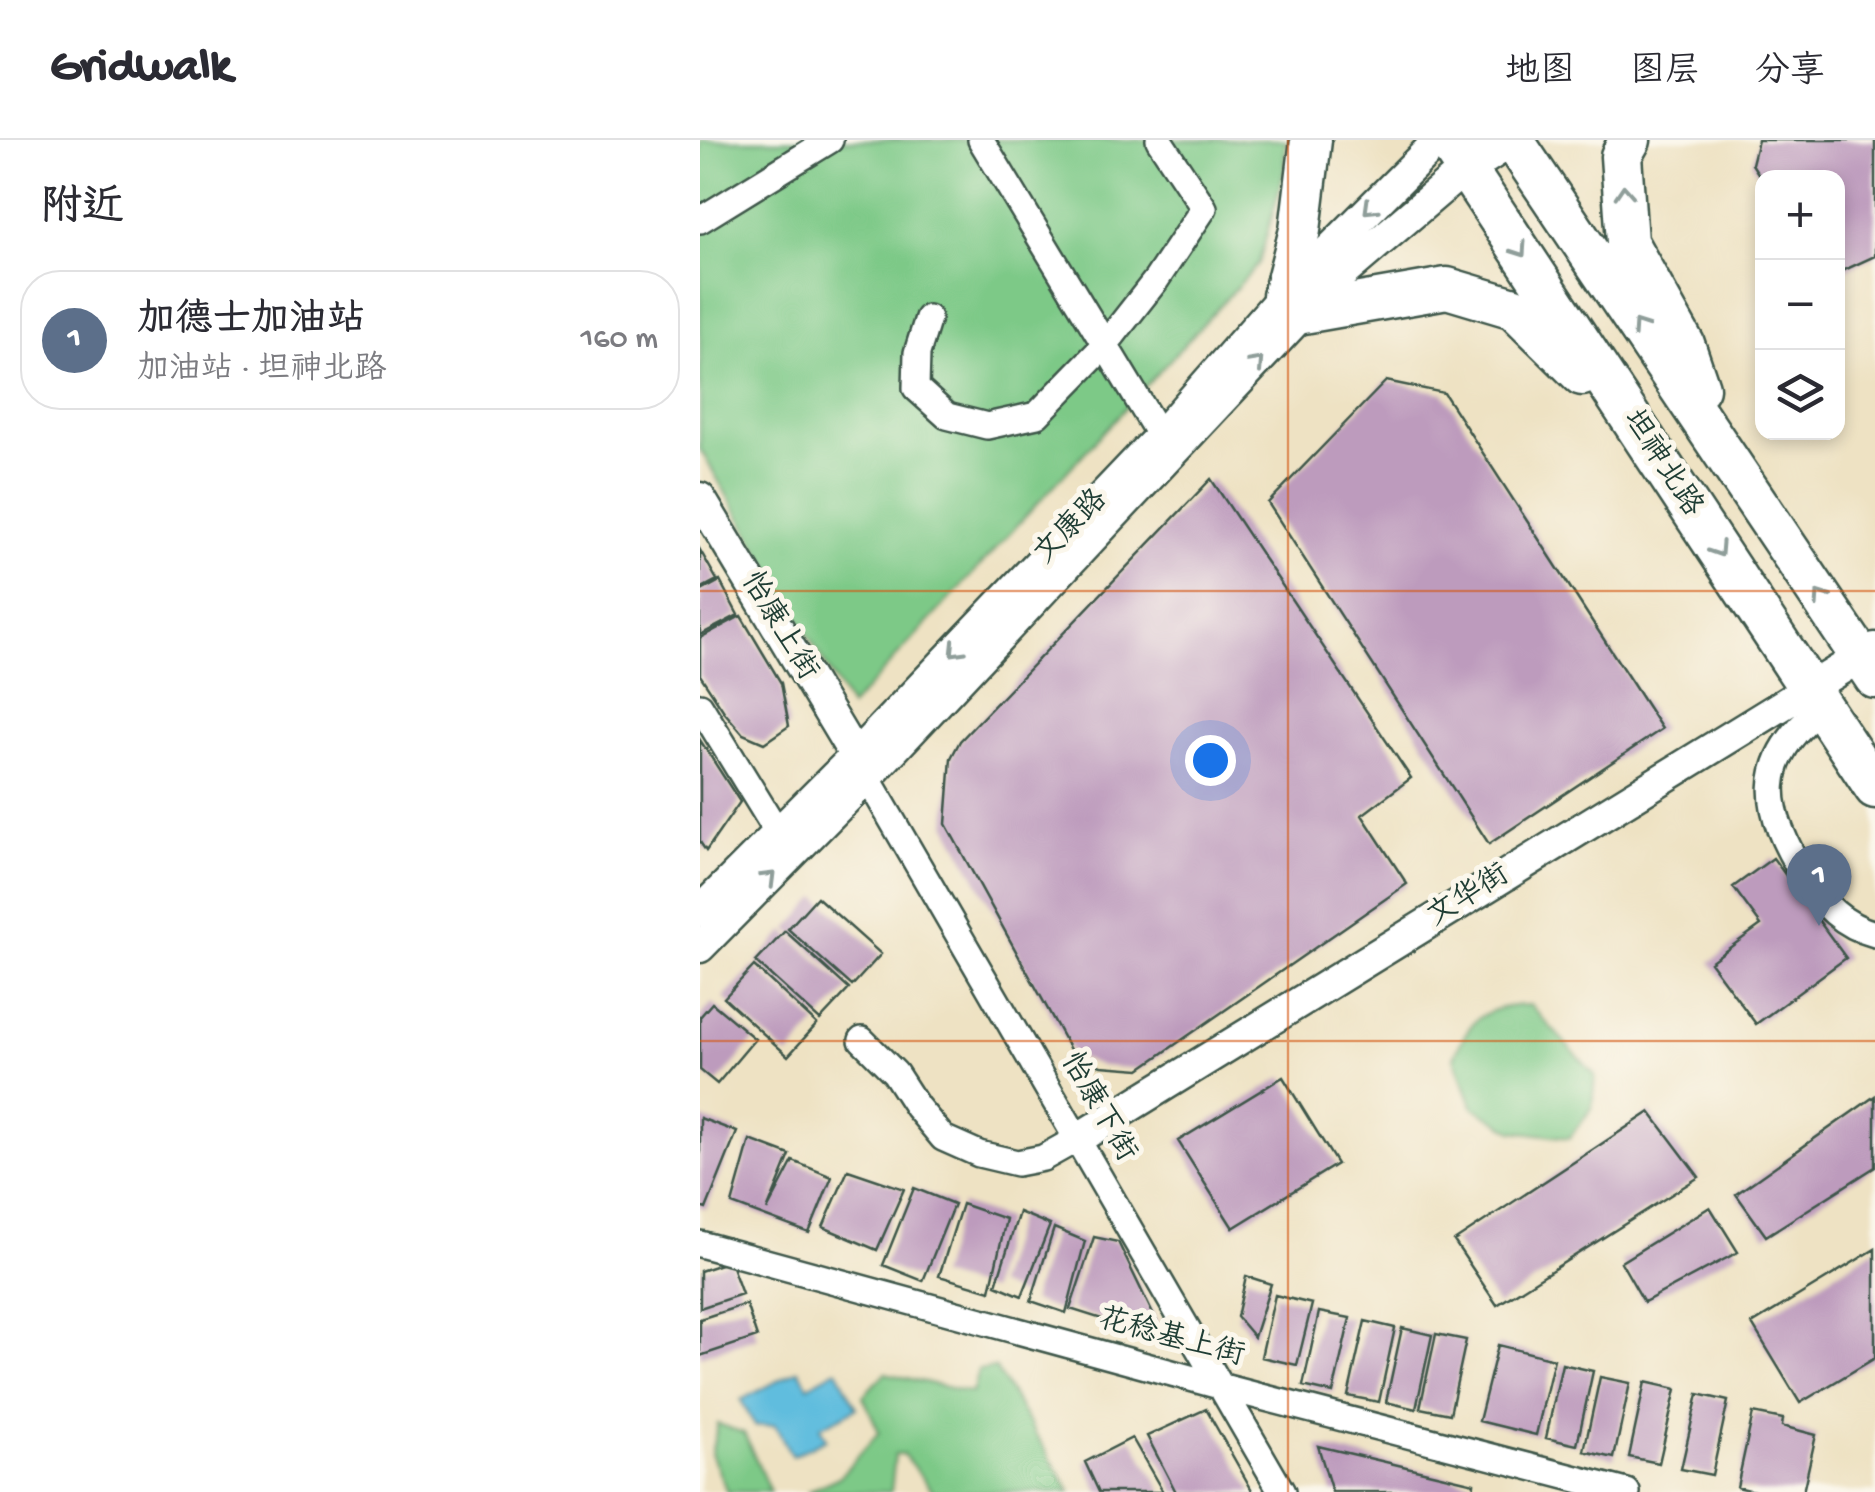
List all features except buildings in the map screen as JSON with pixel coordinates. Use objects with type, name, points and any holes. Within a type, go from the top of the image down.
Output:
[{"type":"main road","points":[[1311,140],[1293,304],[1447,288],[1514,308],[1640,432]]},
{"type":"main road","points":[[1451,150],[1511,140]]},
{"type":"main road","name":"坦神北路","points":[[1511,140],[1870,660]]},
{"type":"main road","points":[[1630,140],[1621,156],[1627,242],[1684,344],[1718,444]]},
{"type":"main road","name":"坦神北路","points":[[1451,150],[1875,788]]},
{"type":"street","points":[[700,220],[830,140]]},
{"type":"street","points":[[982,140],[1160,436]]},
{"type":"street","points":[[928,318],[918,353],[916,388],[947,416],[987,426],[1037,414],[1105,345],[1156,280],[1204,208],[1158,140]]},
{"type":"street","points":[[700,947],[1293,304],[1342,274],[1451,150]]},
{"type":"street","name":"文康路","points":[[700,911],[778,833],[861,768],[1160,436],[1293,304]]},
{"type":"street","name":"怡康上街","points":[[700,498],[861,768]]},
{"type":"street","name":"文华街","points":[[1077,1139],[1815,698],[1870,660]]},
{"type":"street","points":[[1815,698],[1782,752],[1772,777],[1772,810],[1780,834],[1817,894],[1841,921],[1875,934]]},
{"type":"street","points":[[700,706],[778,833]]},
{"type":"street","name":"怡康下街","points":[[861,768],[1282,1492]]},
{"type":"street","points":[[862,1040],[895,1073],[916,1107],[943,1138],[979,1154],[1017,1163],[1044,1158],[1077,1139]]},
{"type":"street","name":"花稔基上街","points":[[700,1244],[1223,1388],[1628,1492]]},
{"type":"green space","points":[[700,140],[1286,140],[1284,173],[1259,263],[850,707],[700,449]]},
{"type":"green space","points":[[1530,1005],[1595,1075],[1592,1108],[1569,1138],[1513,1131],[1473,1107],[1454,1058],[1466,1033],[1481,1016],[1502,1008]]},
{"type":"green space","points":[[995,1368],[1071,1492],[934,1492],[903,1454],[895,1454],[891,1492],[807,1492],[839,1477],[879,1432],[863,1396],[885,1373],[972,1393],[978,1370]]},
{"type":"green space","points":[[718,1424],[744,1433],[770,1492],[727,1492],[711,1453]]},
{"type":"water","points":[[799,1370],[808,1386],[837,1370],[857,1408],[820,1427],[826,1439],[792,1456],[775,1425],[755,1426],[741,1400]]},
{"type":"place","name":"加德士加油站","points":[[1819,926]]}]
